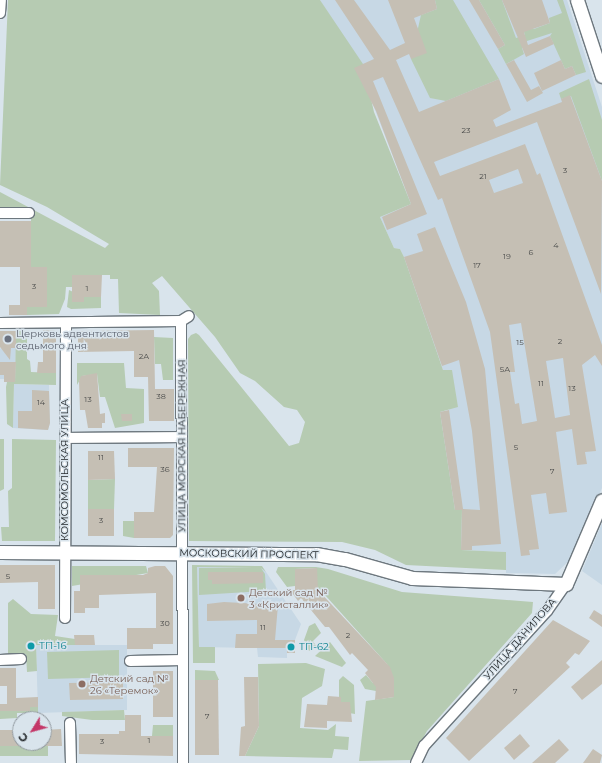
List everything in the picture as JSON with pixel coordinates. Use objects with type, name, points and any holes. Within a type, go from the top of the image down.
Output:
[{"type":"street","points":[[0,13],[1,0]]},
{"type":"street","points":[[577,0],[602,76]]},
{"type":"street","points":[[0,213],[28,213]]},
{"type":"street","name":"УЛИЦА МОРСКАЯ НАБЕРЕЖНАЯ","points":[[66,323],[185,319],[182,437],[183,763]]},
{"type":"street","points":[[0,323],[66,323]]},
{"type":"street","name":"КОМСОМОЛЬСКАЯ УЛИЦА","points":[[65,618],[66,323]]},
{"type":"street","points":[[66,438],[182,437]]},
{"type":"street","name":"УЛИЦА ДАНИЛОВА","points":[[416,763],[424,746],[547,611],[566,584],[602,500]]},
{"type":"street","name":"МОСКОВСКИЙ ПРОСПЕКТ","points":[[0,552],[316,554],[345,559],[412,578],[566,584]]},
{"type":"street","points":[[0,660],[21,659]]},
{"type":"street","points":[[130,661],[182,660]]},
{"type":"street","points":[[70,723],[70,763]]},
{"type":"shaded area","points":[[320,0],[567,0],[602,107],[602,488],[571,559],[555,574],[506,573],[506,552],[461,550],[462,510],[455,510],[440,412],[449,410],[452,370],[443,370],[404,257],[400,249],[394,248],[380,217],[411,204],[372,102]]},
{"type":"shaded area","points":[[0,348],[9,354],[11,348],[16,348],[15,382],[4,382],[4,379],[0,379]]},
{"type":"shaded area","points":[[14,384],[49,385],[50,423],[48,430],[13,428]]},
{"type":"shaded area","points":[[602,523],[602,585],[582,571]]},
{"type":"shaded area","name":"Детский сад № 3 «Кристаллик»","points":[[197,567],[261,568],[266,572],[301,624],[295,640],[287,640],[287,658],[258,657],[257,648],[199,647]]},
{"type":"shaded area","name":"Детский сад № 26 «Теремок»","points":[[36,645],[127,645],[127,710],[52,713],[52,711],[38,711]]},
{"type":"green space","points":[[8,0],[320,0],[363,64],[374,112],[411,204],[380,217],[394,248],[400,249],[404,257],[443,370],[452,370],[458,407],[440,412],[455,510],[462,510],[461,550],[506,552],[506,570],[406,565],[375,550],[342,542],[189,541],[188,339],[191,335],[196,333],[199,335],[289,446],[299,443],[305,422],[297,410],[284,407],[255,381],[240,373],[215,337],[162,276],[152,283],[159,291],[160,315],[119,313],[118,279],[110,279],[110,275],[73,275],[72,287],[66,287],[65,299],[59,314],[27,315],[27,307],[47,307],[47,267],[31,267],[31,219],[28,209],[0,208],[0,192],[105,248],[109,244],[47,207],[0,185]]},
{"type":"green space","points":[[435,0],[453,0],[499,79],[446,101],[430,98],[411,59],[421,15],[437,9]]},
{"type":"green space","points":[[479,0],[502,0],[516,38],[525,35],[522,26],[534,29],[550,23],[549,18],[562,13],[557,0],[563,0],[586,72],[576,75],[572,66],[565,69],[550,36],[552,33],[527,41],[522,48],[524,54],[506,64],[498,49],[505,45]]},
{"type":"green space","points":[[589,79],[602,120],[602,181],[571,96],[561,99],[559,93]]},
{"type":"green space","points":[[69,290],[84,297],[101,297],[101,308],[71,309],[67,307]]},
{"type":"green space","points":[[16,331],[27,331],[27,359],[30,361],[31,372],[56,373],[56,385],[14,384],[13,428],[7,424],[6,387],[7,382],[15,382]]},
{"type":"green space","points":[[154,337],[173,338],[173,380],[163,380],[161,364],[155,364]]},
{"type":"green space","points":[[77,363],[124,363],[126,388],[144,389],[144,423],[115,428],[105,397],[100,397],[97,374],[82,376],[77,385]]},
{"type":"green space","points":[[0,439],[4,439],[4,489],[0,491]]},
{"type":"green space","points":[[12,439],[56,440],[55,541],[2,541],[1,527],[9,527],[8,491],[12,488]]},
{"type":"green space","points":[[115,479],[114,509],[88,509],[88,480]]},
{"type":"green space","points":[[123,521],[134,521],[134,538],[123,536]]},
{"type":"green space","points":[[192,565],[262,566],[266,572],[261,568],[265,574],[266,591],[199,595],[199,568],[253,568],[197,567],[199,647],[215,647],[215,663],[193,663]]},
{"type":"green space","points":[[72,566],[146,566],[148,573],[72,586]]},
{"type":"green space","points":[[278,567],[316,567],[328,569],[402,592],[533,602],[532,613],[427,731],[411,760],[359,761],[366,701],[394,697],[394,686],[387,664],[316,585],[317,568],[295,569],[295,586],[287,587],[276,572]]},
{"type":"green space","points":[[13,599],[31,614],[58,615],[55,636],[75,639],[75,645],[36,645],[37,671],[27,672],[26,654],[8,654],[8,603]]},
{"type":"green space","points":[[315,623],[321,633],[313,641],[316,646],[309,651],[304,640],[309,626]]},
{"type":"green space","points":[[330,642],[346,663],[342,667],[315,656]]},
{"type":"green space","points":[[119,650],[119,677],[48,679],[47,652]]},
{"type":"green space","points":[[306,663],[325,669],[322,686],[302,698],[300,728],[328,730],[336,724],[335,736],[349,737],[348,750],[334,749],[332,758],[245,756],[259,726],[258,664]]},
{"type":"green space","points":[[195,670],[215,671],[219,680],[195,680]]},
{"type":"green space","points":[[366,675],[373,683],[376,681],[376,691],[365,689],[360,680]]},
{"type":"green space","points":[[343,676],[354,685],[355,714],[349,713],[350,702],[341,702],[339,697],[339,680]]},
{"type":"green space","points":[[30,707],[38,707],[38,711],[30,711]]},
{"type":"green space","points":[[124,710],[125,720],[92,720],[62,716],[62,712]]},
{"type":"green space","points":[[0,711],[12,711],[12,718],[0,719]]},
{"type":"green space","points":[[153,725],[173,725],[173,736],[152,736]]},
{"type":"green space","points":[[0,746],[12,746],[12,751],[48,751],[48,756],[0,756]]},
{"type":"building","points":[[335,0],[354,0],[390,50],[405,43],[388,0],[435,0],[437,9],[414,18],[427,53],[411,59],[409,54],[396,60],[419,112],[499,79],[511,110],[493,120],[496,127],[562,102],[561,99],[570,95],[602,181],[601,294],[537,122],[434,162],[440,176],[525,144],[537,175],[540,173],[602,345],[602,366],[595,355],[582,365],[596,451],[585,452],[587,464],[577,465],[572,429],[556,432],[567,512],[549,514],[546,493],[531,495],[539,549],[529,550],[530,555],[521,556],[490,332],[442,198],[438,200],[383,77],[373,81],[427,214],[387,230],[382,217],[411,204],[376,111],[354,68],[374,59]],"holes":[[[518,169],[523,183],[494,193],[489,180]],[[521,323],[537,421],[522,424],[519,403],[515,404],[510,372],[515,372],[509,325]],[[563,358],[570,415],[555,418],[546,361]]]},
{"type":"building","points":[[469,0],[479,0],[505,45],[498,49]]},
{"type":"building","points":[[502,0],[542,0],[550,23],[524,32],[528,45],[550,36],[554,44],[526,57]]},
{"type":"building","points":[[514,60],[531,90],[539,86],[543,93],[527,102],[506,64]]},
{"type":"building","points":[[561,60],[565,69],[572,66],[576,75],[542,91],[534,73]]},
{"type":"building","points":[[0,221],[31,221],[31,267],[47,267],[47,307],[27,307],[27,315],[9,315],[9,305],[20,305],[20,267],[0,267]]},
{"type":"building","points":[[435,227],[466,302],[485,369],[501,544],[472,546],[472,550],[461,550],[462,510],[455,510],[440,412],[449,410],[463,509],[480,510],[472,431],[459,360],[442,366],[404,257],[423,251],[417,234]]},
{"type":"building","points":[[72,275],[102,275],[101,297],[84,297],[84,302],[72,302]]},
{"type":"building","points":[[43,330],[56,331],[56,373],[37,373],[38,362],[43,362]]},
{"type":"building","points":[[154,330],[155,389],[174,389],[174,421],[149,421],[148,377],[134,377],[134,351],[78,352],[78,331]]},
{"type":"building","name":"Церковь адвентистов седьмого дня","points":[[0,331],[16,331],[16,348],[11,348],[10,360],[0,347]]},
{"type":"building","points":[[0,362],[16,362],[15,382],[4,382],[4,375],[0,375]]},
{"type":"building","points":[[97,373],[100,414],[105,413],[105,423],[102,423],[102,428],[88,428],[85,410],[80,410],[79,381],[81,376]]},
{"type":"building","points":[[32,390],[49,391],[50,423],[48,430],[18,428],[18,411],[32,411]]},
{"type":"building","points":[[121,414],[132,414],[132,421],[122,421]]},
{"type":"building","points":[[128,448],[174,448],[173,535],[170,538],[134,538],[134,512],[154,512],[157,467],[128,467]]},
{"type":"building","points":[[88,451],[114,451],[115,479],[88,480]]},
{"type":"building","points":[[88,509],[114,509],[114,536],[88,536]]},
{"type":"building","points":[[0,565],[55,565],[55,609],[38,609],[38,582],[0,583]]},
{"type":"building","points":[[165,566],[173,576],[173,644],[153,644],[153,649],[127,649],[127,628],[156,628],[156,593],[99,595],[99,608],[85,608],[85,613],[74,613],[74,591],[80,591],[80,575],[143,575],[148,573],[148,568]]},
{"type":"building","points":[[317,568],[318,590],[390,667],[394,678],[394,697],[375,700],[376,687],[365,673],[368,670],[352,653],[350,655],[329,627],[325,627],[301,598],[298,601],[290,590],[295,590],[295,569]]},
{"type":"building","points":[[208,572],[263,572],[263,583],[212,584],[212,580],[208,580]]},
{"type":"building","points":[[224,602],[278,605],[275,640],[295,640],[295,653],[287,653],[287,648],[235,648],[236,634],[257,634],[257,620],[207,621],[207,604]]},
{"type":"building","points":[[594,610],[602,615],[602,627],[589,618]]},
{"type":"building","points":[[553,620],[590,641],[579,655],[575,653],[566,663],[570,667],[469,761],[446,738]]},
{"type":"building","points":[[74,635],[94,635],[95,645],[75,645]]},
{"type":"building","name":"ТП-16","points":[[27,641],[35,641],[35,651],[27,651]]},
{"type":"building","points":[[602,660],[602,684],[582,700],[571,687]]},
{"type":"building","points":[[0,668],[16,668],[16,698],[38,697],[38,707],[30,707],[30,711],[0,711],[0,704],[7,704],[7,686],[0,686]]},
{"type":"building","points":[[153,671],[173,671],[173,717],[153,717]]},
{"type":"building","points":[[244,677],[258,677],[259,726],[245,756],[239,756],[241,727],[245,726]]},
{"type":"building","points":[[195,680],[218,680],[219,755],[195,755]]},
{"type":"building","points":[[123,682],[123,699],[70,700],[69,683]]},
{"type":"building","points":[[328,696],[341,697],[341,702],[350,702],[352,722],[327,721],[327,728],[304,727],[307,704],[327,705]]},
{"type":"building","points":[[125,715],[141,715],[141,736],[173,736],[173,756],[79,754],[79,734],[119,734],[119,731],[125,731]]},
{"type":"building","points":[[61,729],[62,746],[52,746],[52,730]]},
{"type":"building","points":[[0,730],[12,730],[12,746],[0,746]]},
{"type":"building","points":[[520,734],[530,746],[514,760],[504,748]]},
{"type":"building","points":[[559,739],[569,750],[555,763],[532,763]]},
{"type":"building","points":[[593,749],[602,755],[600,763],[583,763]]},
{"type":"place","name":"Церковь адвентистов седьмого дня","points":[[8,339]]},
{"type":"place","name":"Детский сад № 3 «Кристаллик»","points":[[241,598]]},
{"type":"place","name":"ТП-16","points":[[31,646]]},
{"type":"place","name":"ТП-62","points":[[291,647]]},
{"type":"place","name":"Детский сад № 26 «Теремок»","points":[[82,684]]}]
